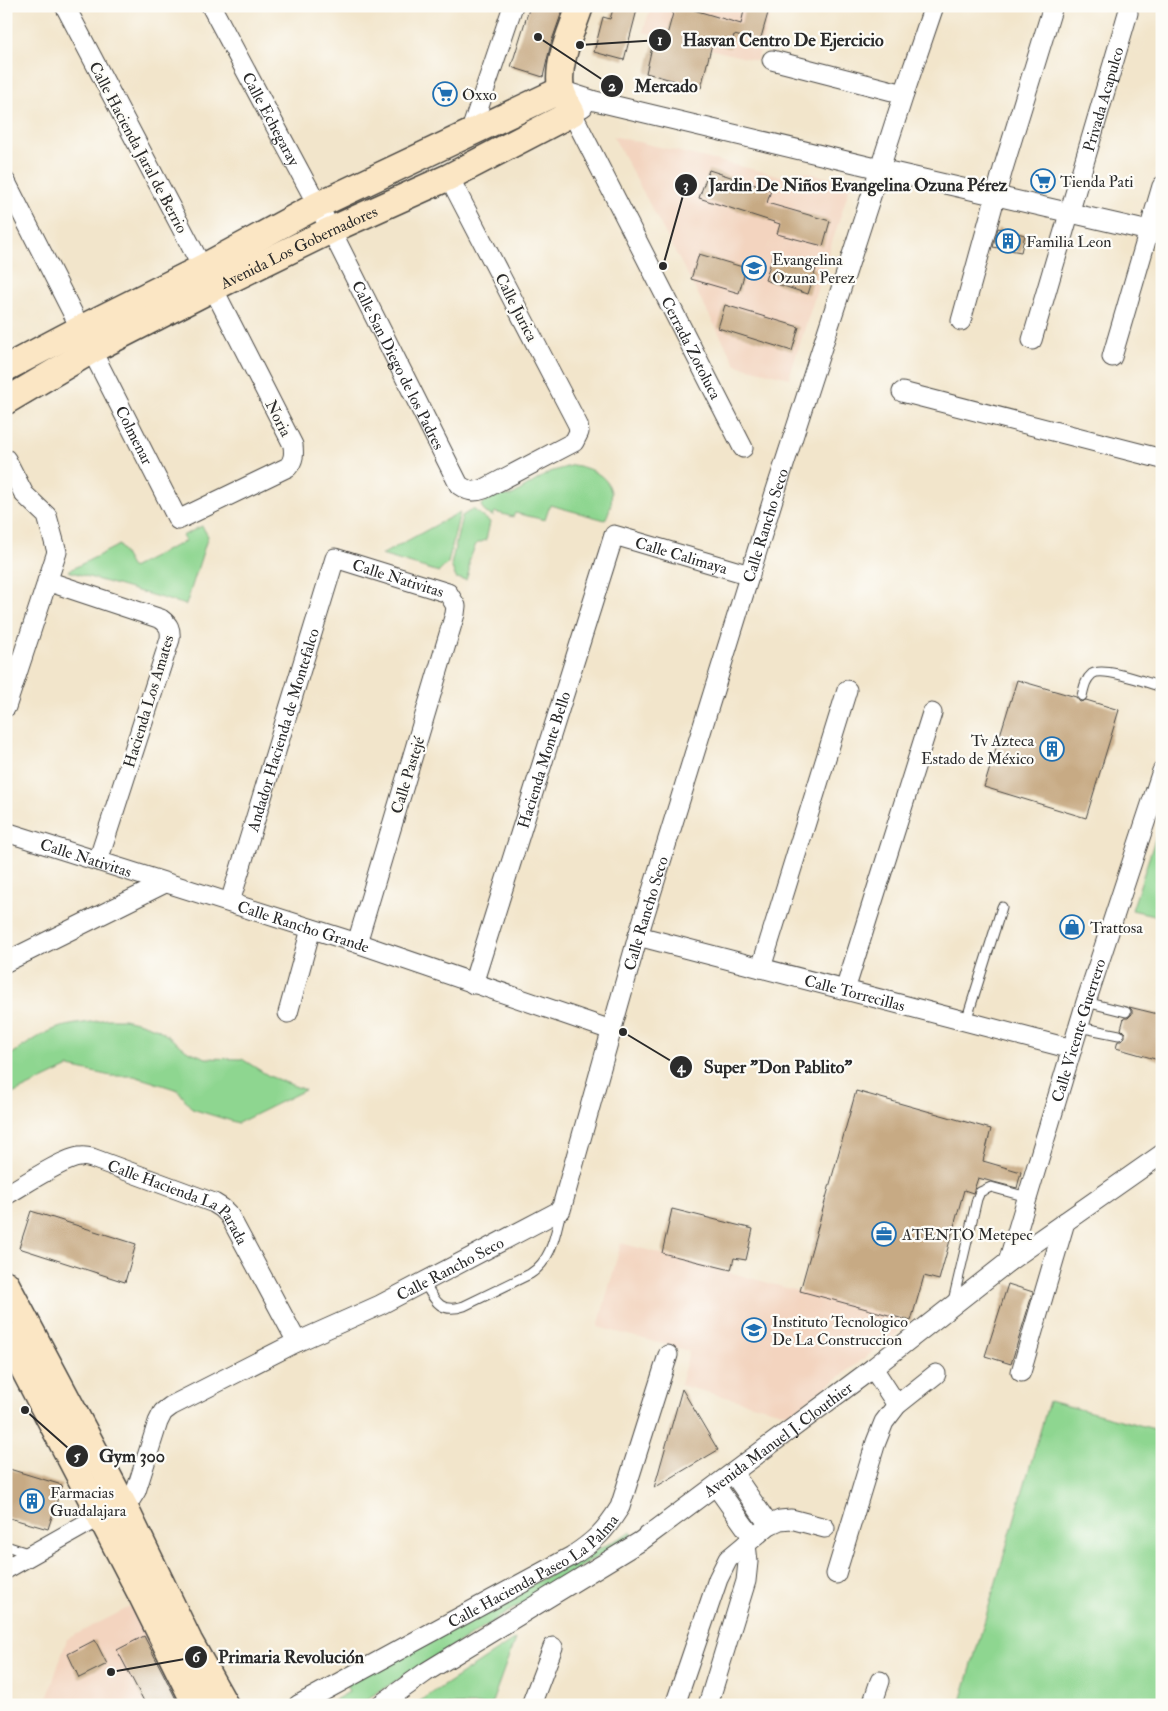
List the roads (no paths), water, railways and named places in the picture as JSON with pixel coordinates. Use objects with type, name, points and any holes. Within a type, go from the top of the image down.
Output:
[{"type":"street","name":"Calle Hacienda Jaral de Berrio","points":[[65,6],[208,278]]},
{"type":"street","name":"Calle Echegaray","points":[[210,6],[331,230]]},
{"type":"street","points":[[470,133],[513,6]]},
{"type":"street","points":[[580,6],[561,63],[561,90],[572,114],[595,101]]},
{"type":"street","name":"Calle Rancho Seco","points":[[112,1511],[131,1499],[136,1490],[158,1422],[163,1412],[171,1406],[296,1342],[380,1305],[561,1210],[638,936],[750,575],[934,6]]},
{"type":"street","points":[[961,321],[995,194],[1053,6]]},
{"type":"street","name":"Privada Acapulco","points":[[1032,340],[1128,13]]},
{"type":"street","points":[[772,60],[904,94]]},
{"type":"street","name":"Avenida Los Gobernadores","points":[[208,278],[318,205],[561,90]]},
{"type":"street","points":[[561,90],[595,101],[1155,232]]},
{"type":"street","name":"Avenida Los Gobernadores","points":[[6,368],[86,340],[208,278],[331,230],[450,177],[572,114]]},
{"type":"street","name":"Cerrada Zotoluca","points":[[572,114],[743,448]]},
{"type":"street","name":"Calle Jurica","points":[[450,177],[578,425],[579,432],[578,438],[574,442],[484,489],[474,492]]},
{"type":"street","name":"Colmenar","points":[[6,182],[178,520]]},
{"type":"street","points":[[1112,357],[1155,232],[1162,186]]},
{"type":"street","name":"Calle San Diego de los Padres","points":[[331,230],[459,485],[466,490],[474,492]]},
{"type":"street","name":"Noria","points":[[178,520],[288,467],[294,456],[293,445],[208,278]]},
{"type":"street","name":"Avenida Los Gobernadores","points":[[6,401],[86,340]]},
{"type":"street","points":[[902,392],[1162,460]]},
{"type":"street","points":[[6,460],[24,494],[47,516],[57,552],[6,707]]},
{"type":"street","name":"Calle Calimaya","points":[[614,536],[750,575]]},
{"type":"street","name":"Hacienda Monte Bello","points":[[473,984],[614,536]]},
{"type":"street","name":"Calle Nativitas","points":[[335,558],[448,593],[456,606]]},
{"type":"street","name":"Andador Hacienda de Montefalco","points":[[230,902],[335,558]]},
{"type":"street","name":"Hacienda Los Amates","points":[[47,581],[162,619],[171,630],[98,861]]},
{"type":"street","name":"Calle Pastejé","points":[[357,943],[456,606]]},
{"type":"street","points":[[761,968],[847,690]]},
{"type":"street","points":[[845,990],[932,714]]},
{"type":"street","name":"Calle Vicente Guerrero","points":[[1008,1262],[1086,1002],[1162,771]]},
{"type":"street","name":"Calle Nativitas","points":[[6,832],[165,883]]},
{"type":"street","points":[[6,962],[165,883]]},
{"type":"street","name":"Calle Rancho Grande","points":[[165,883],[357,943],[611,1030]]},
{"type":"street","points":[[288,1013],[311,929]]},
{"type":"street","name":"Calle Torrecillas","points":[[638,936],[1072,1049]]},
{"type":"street","name":"Avenida Manuel J. Clouthier","points":[[380,1705],[426,1672],[641,1541],[873,1368],[1008,1262],[1162,1154]]},
{"type":"street","name":"Calle Hacienda La Parada","points":[[6,1195],[57,1166],[82,1156],[214,1203],[229,1215],[296,1342]]},
{"type":"street","points":[[1021,1372],[1064,1222]]},
{"type":"street","points":[[6,1284],[112,1511],[196,1705]]},
{"type":"street","points":[[6,1335],[189,1641],[225,1705]]},
{"type":"street","name":"Calle Hacienda Paseo La Palma","points":[[298,1705],[593,1543],[606,1529],[620,1506],[668,1355]]},
{"type":"street","points":[[873,1368],[897,1405]]},
{"type":"street","points":[[836,1574],[876,1442],[884,1422],[897,1405],[936,1374]]},
{"type":"street","points":[[733,1473],[769,1526]]},
{"type":"street","points":[[708,1705],[746,1581],[750,1541],[716,1486]]},
{"type":"street","points":[[6,1569],[112,1511]]},
{"type":"street","points":[[674,1705],[718,1579],[728,1559],[769,1526],[780,1520],[791,1519],[825,1528]]},
{"type":"street","points":[[531,1705],[553,1647]]},
{"type":"street","points":[[872,1705],[880,1681]]},
{"type":"lane","points":[[1082,696],[1086,681],[1097,671],[1108,672],[1162,687]]},
{"type":"lane","points":[[966,1021],[1002,907]]},
{"type":"lane","points":[[1086,1002],[1126,1012]]},
{"type":"lane","points":[[1079,1027],[1119,1035]]},
{"type":"lane","points":[[952,1305],[980,1192],[991,1187],[1027,1197]]},
{"type":"lane","points":[[424,1282],[436,1302],[444,1308],[454,1309],[530,1274],[546,1260],[552,1246],[561,1210]]},
{"type":"lane","points":[[6,1546],[34,1555]]},
{"type":"place","name":"Mercado","points":[[538,37]]},
{"type":"place","name":"Hasvan Centro De Ejercicio","points":[[580,45]]},
{"type":"place","name":"Oxxo","points":[[445,94]]},
{"type":"place","name":"Tienda Pati","points":[[1043,181]]},
{"type":"place","name":"Familia Leon","points":[[1008,241]]},
{"type":"place","name":"Jardin De Niños Evangelina Ozuna Pérez","points":[[663,266]]},
{"type":"place","name":"Evangelina Ozuna Perez","points":[[754,268]]},
{"type":"place","name":"Tv Azteca Estado de México","points":[[1052,749]]},
{"type":"place","name":"Trattosa","points":[[1072,927]]},
{"type":"place","name":"Super \"Don Pablito\"","points":[[623,1032]]},
{"type":"place","name":"ATENTO Metepec","points":[[884,1234]]},
{"type":"place","name":"Instituto Tecnologico De La Construccion","points":[[754,1330]]},
{"type":"place","name":"Gym 300","points":[[25,1410]]},
{"type":"place","name":"Farmacias Guadalajara","points":[[32,1501]]},
{"type":"place","name":"Primaria Revolución","points":[[111,1672]]}]
